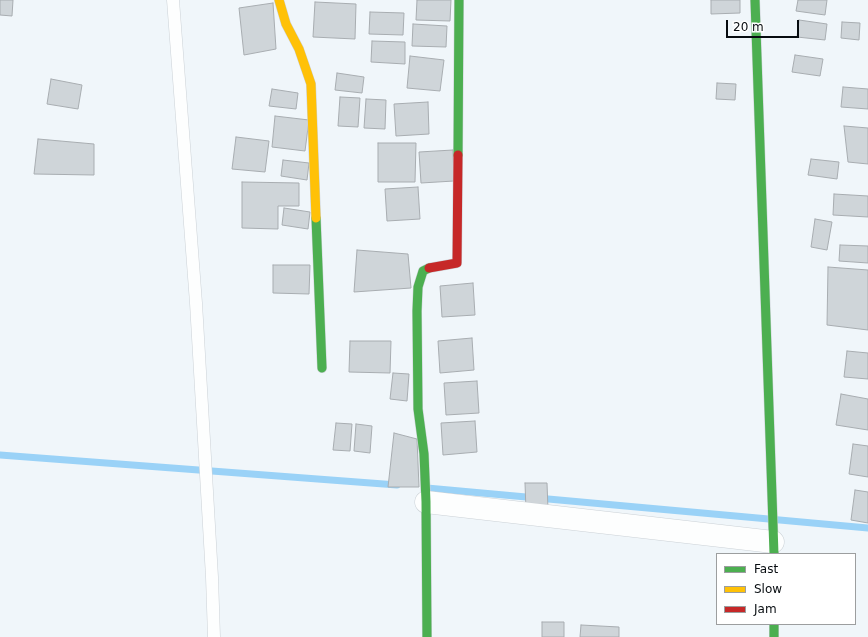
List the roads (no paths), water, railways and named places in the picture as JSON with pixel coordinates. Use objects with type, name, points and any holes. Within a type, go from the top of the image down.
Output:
[{"type":"street","points":[[279,0],[286,24],[298,49],[311,84],[322,368]]},
{"type":"street","points":[[427,637],[426,502],[424,454],[418,402],[418,287],[420,276],[426,268],[452,265],[456,263],[458,259],[459,0]]},
{"type":"street","points":[[426,502],[774,548],[755,0]]},
{"type":"street","points":[[774,625],[774,637]]},
{"type":"lane","points":[[173,0],[196,303],[212,577],[214,637]]},
{"type":"waterway","points":[[0,455],[397,485]]},
{"type":"waterway","points":[[427,488],[868,528]]}]
